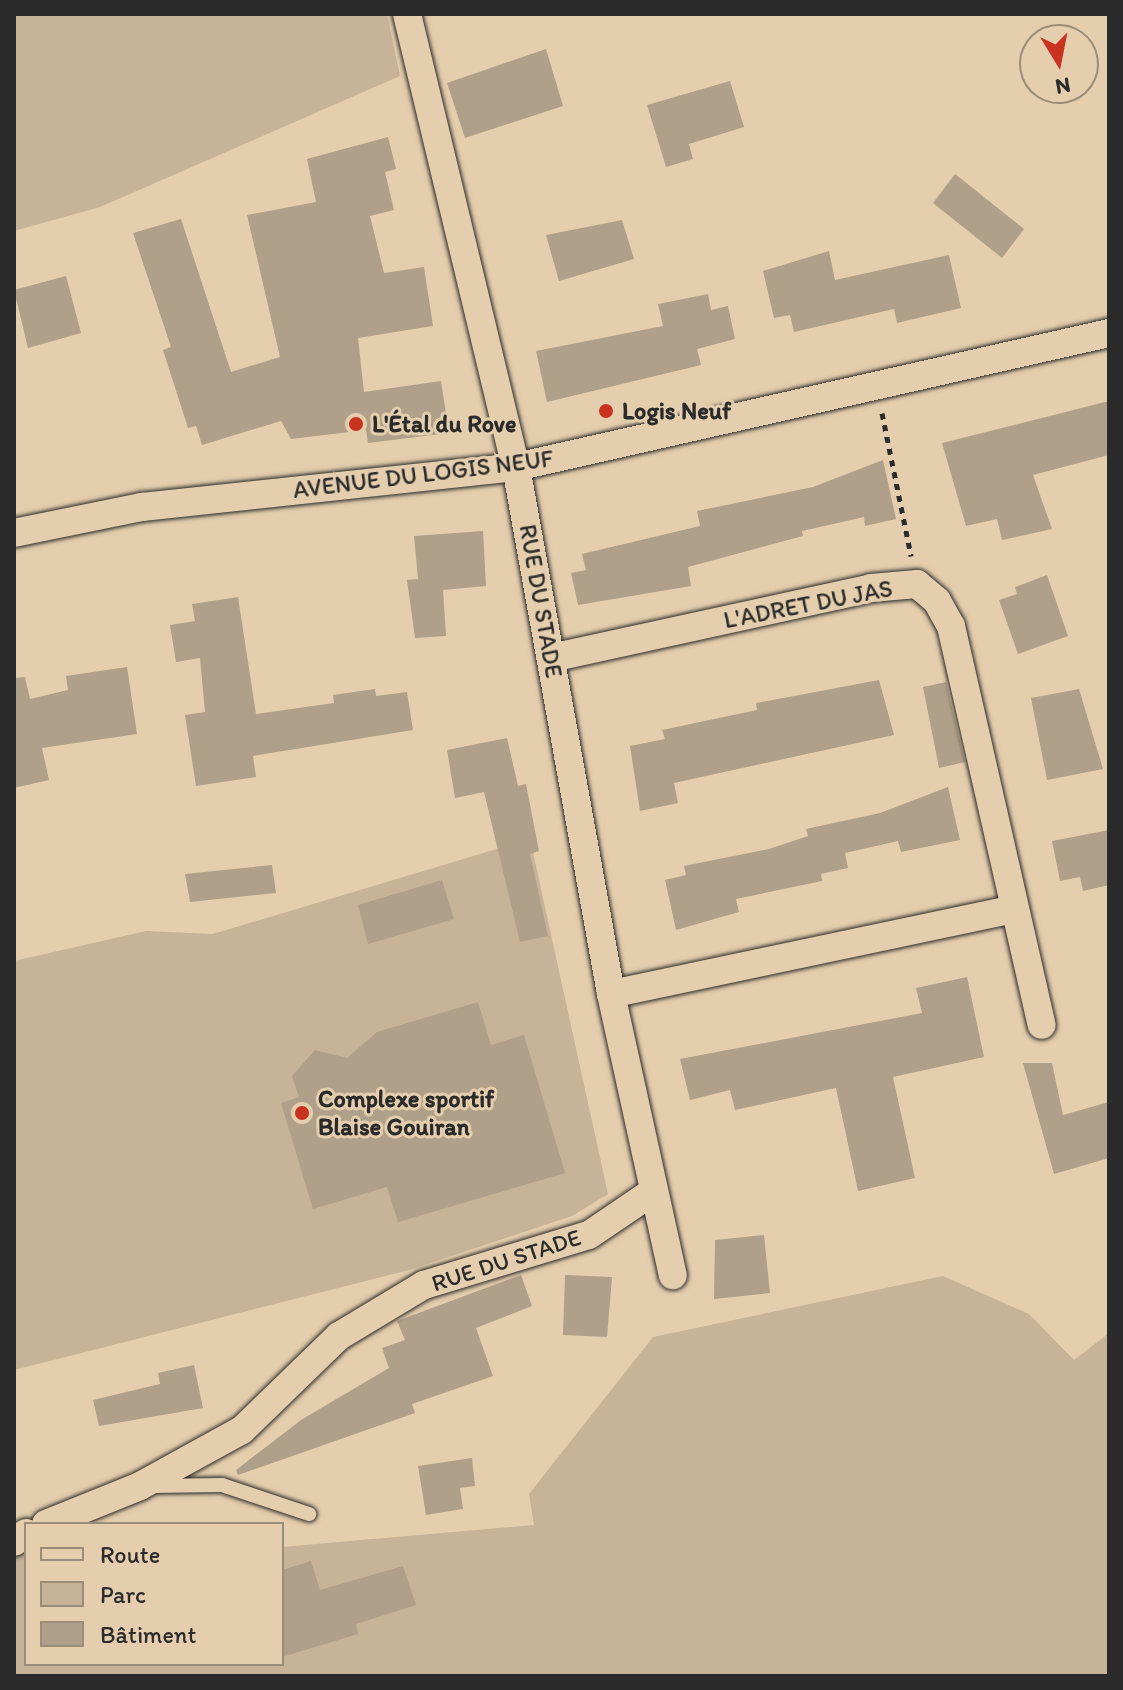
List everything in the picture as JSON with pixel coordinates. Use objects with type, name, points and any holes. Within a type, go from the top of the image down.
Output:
[{"type":"street","name":"RUE DU STADE","points":[[407,14],[516,467],[611,994],[651,1193],[673,1275]]},
{"type":"street","name":"AVENUE DU LOGIS NEUF","points":[[14,533],[142,507],[516,467],[1109,333]]},
{"type":"street","name":"L'ADRET DU JAS","points":[[551,658],[871,588],[917,584],[937,601],[951,626],[1013,909],[1042,1025]]},
{"type":"street","points":[[611,994],[1013,909]]},
{"type":"street","name":"RUE DU STADE","points":[[51,1522],[140,1486],[242,1430],[339,1336],[424,1285],[589,1235],[651,1193]]},
{"type":"lane","points":[[140,1486],[222,1485],[309,1514]]},
{"type":"path","points":[[876,384],[917,584]]},
{"type":"green space","points":[[14,14],[387,14],[400,76],[100,207],[14,231]]},
{"type":"green space","name":"Complexe sportif Blaise Gouiran","points":[[530,839],[608,1194],[572,1216],[409,1270],[14,1370],[14,961],[146,931],[213,934]]},
{"type":"green space","points":[[943,1276],[1029,1314],[1074,1360],[1109,1333],[1109,1676],[16,1676],[14,1546],[24,1543],[24,1666],[284,1666],[284,1547],[534,1525],[529,1494],[653,1337]]},
{"type":"building","points":[[546,49],[563,106],[465,138],[447,83]]},
{"type":"building","points":[[730,81],[744,127],[689,144],[693,159],[666,167],[647,105]]},
{"type":"building","points":[[388,137],[396,169],[385,172],[394,210],[370,216],[384,273],[424,267],[433,326],[358,338],[364,392],[441,381],[449,433],[368,443],[366,430],[291,439],[281,421],[202,445],[196,426],[188,428],[163,350],[171,347],[133,233],[181,219],[231,372],[280,357],[247,215],[316,202],[307,159]]},
{"type":"building","points":[[955,174],[1024,229],[1002,258],[933,203]]},
{"type":"building","points":[[622,220],[634,259],[559,281],[546,235]]},
{"type":"building","points":[[829,251],[835,280],[949,255],[961,308],[897,323],[894,309],[794,332],[790,315],[774,318],[763,271]]},
{"type":"building","points":[[66,276],[81,333],[28,348],[14,290]]},
{"type":"building","points":[[708,294],[711,310],[728,306],[735,339],[697,349],[701,365],[547,402],[536,351],[663,326],[658,304]]},
{"type":"building","points":[[1109,401],[1109,455],[1033,475],[1052,529],[1002,540],[997,519],[966,526],[942,443]]},
{"type":"building","points":[[883,460],[896,519],[865,526],[864,517],[802,531],[803,536],[688,567],[691,586],[578,605],[571,573],[586,570],[582,554],[700,526],[697,511],[813,487]]},
{"type":"building","points":[[483,531],[486,586],[443,590],[446,636],[415,638],[407,580],[418,579],[414,536]]},
{"type":"building","points":[[1047,575],[1068,636],[1018,654],[999,600],[1017,594],[1015,587]]},
{"type":"building","points":[[238,597],[256,714],[334,703],[333,695],[375,689],[376,696],[407,692],[413,730],[253,756],[256,777],[196,786],[185,715],[205,712],[200,658],[176,662],[170,625],[195,621],[192,604]]},
{"type":"building","points":[[127,667],[137,734],[42,748],[49,780],[14,788],[14,678],[25,677],[30,699],[68,690],[66,676]]},
{"type":"building","points":[[879,680],[894,735],[674,783],[678,803],[640,811],[630,746],[665,739],[662,730],[757,710],[756,703]]},
{"type":"building","points":[[946,682],[965,762],[939,768],[923,687]]},
{"type":"building","points":[[1079,689],[1103,769],[1047,780],[1031,698]]},
{"type":"building","points":[[507,738],[518,786],[526,784],[539,851],[530,854],[548,936],[520,942],[484,792],[455,798],[447,750]]},
{"type":"building","points":[[948,787],[960,840],[901,852],[898,841],[845,853],[848,868],[821,874],[822,881],[736,899],[739,912],[676,930],[665,880],[686,875],[684,866],[769,849],[808,836],[806,829],[880,813]]},
{"type":"building","points":[[1109,830],[1109,885],[1083,891],[1080,877],[1060,881],[1052,841]]},
{"type":"building","points":[[272,865],[276,893],[190,902],[185,874]]},
{"type":"building","points":[[442,880],[454,919],[368,944],[358,905]]},
{"type":"building","points":[[967,977],[984,1057],[893,1077],[915,1178],[858,1191],[836,1088],[735,1110],[730,1090],[690,1100],[680,1059],[922,1013],[916,988]]},
{"type":"building","points":[[478,1002],[491,1045],[524,1035],[565,1173],[398,1222],[387,1187],[313,1209],[281,1103],[299,1097],[292,1076],[315,1050],[347,1058],[377,1032]]},
{"type":"building","points":[[1023,1063],[1052,1063],[1063,1115],[1109,1102],[1109,1158],[1054,1174]]},
{"type":"building","points":[[764,1235],[770,1293],[714,1299],[715,1240]]},
{"type":"building","points":[[521,1275],[532,1306],[476,1328],[493,1376],[412,1404],[415,1413],[238,1475],[236,1470],[301,1420],[389,1368],[382,1348],[405,1340],[397,1321]]},
{"type":"building","points":[[565,1275],[612,1277],[607,1337],[563,1335]]},
{"type":"building","points":[[194,1365],[203,1408],[99,1426],[93,1400],[160,1384],[158,1373]]},
{"type":"building","points":[[472,1458],[475,1486],[460,1488],[463,1509],[426,1515],[418,1466]]},
{"type":"building","points":[[311,1561],[320,1590],[403,1566],[416,1605],[356,1624],[358,1634],[284,1656],[284,1569]]},
{"type":"place","name":"Logis Neuf","points":[[606,411]]},
{"type":"place","name":"L'Étal du Rove","points":[[356,424]]},
{"type":"place","name":"Complexe sportif Blaise Gouiran","points":[[302,1113]]}]
